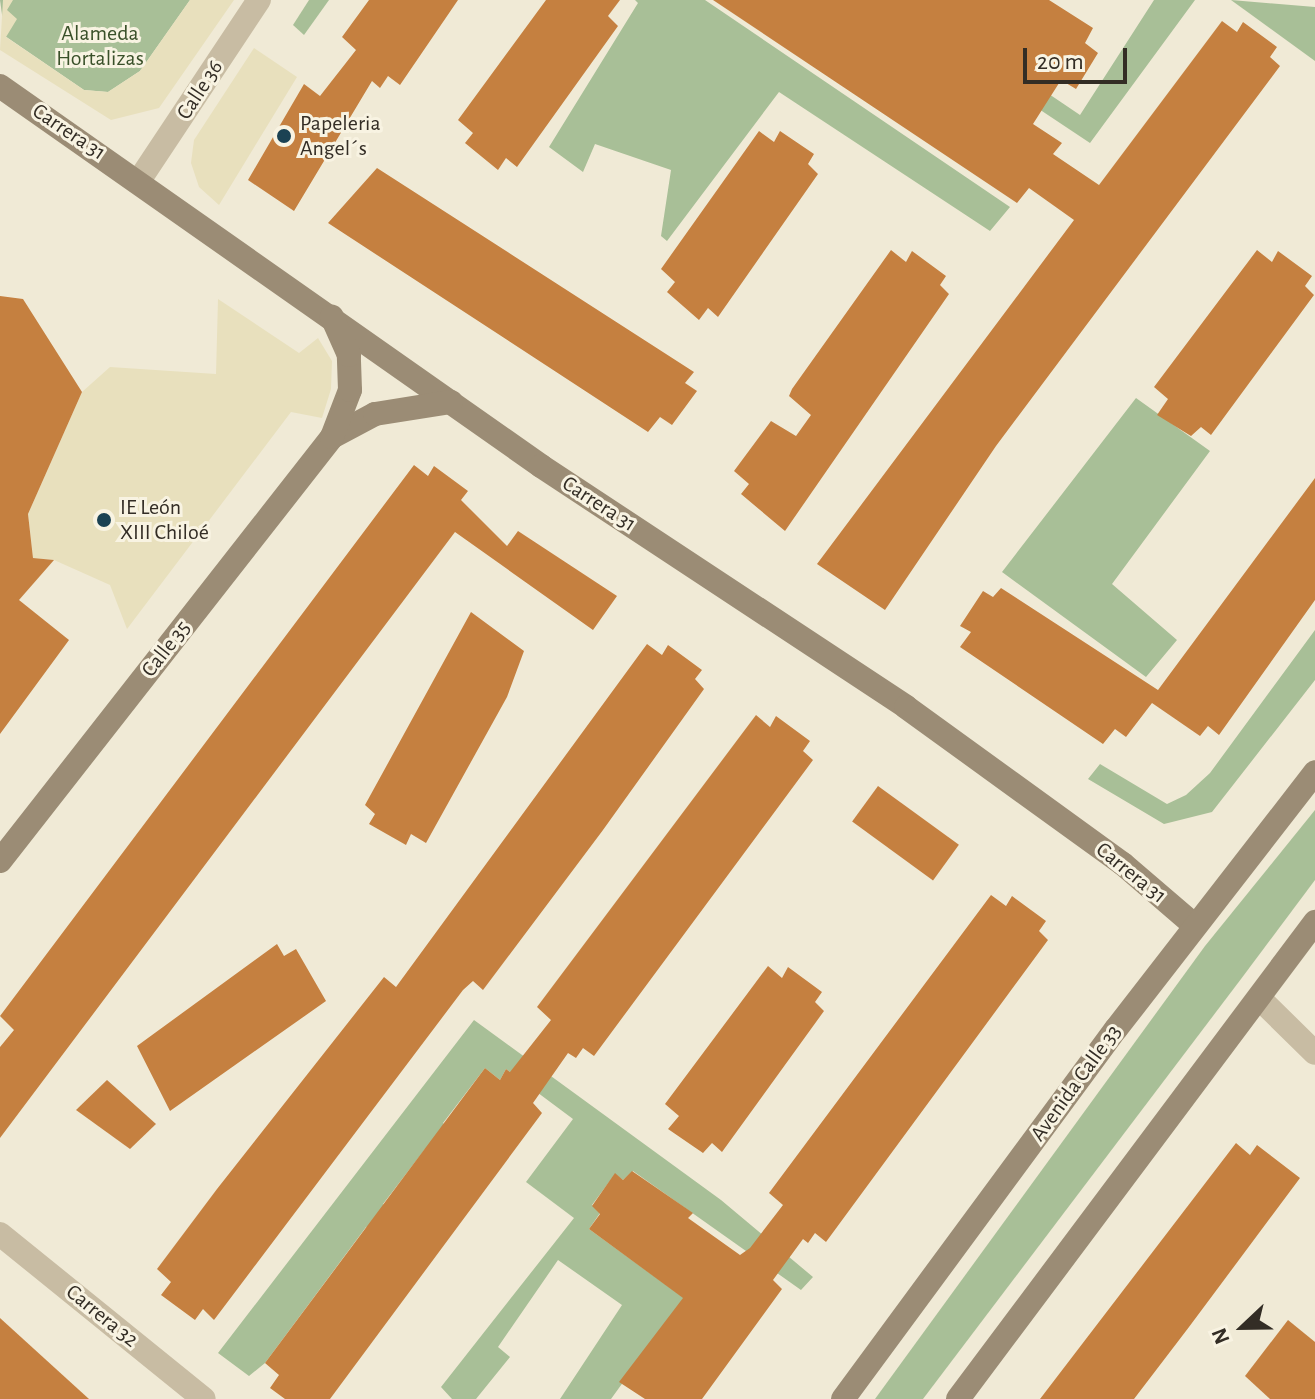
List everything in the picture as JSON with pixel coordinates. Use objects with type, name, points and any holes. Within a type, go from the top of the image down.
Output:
[{"type":"street","name":"Calle 36","points":[[140,179],[259,0]]},
{"type":"street","name":"Carrera 31","points":[[0,86],[140,179],[451,402],[896,700],[1123,864],[1195,926]]},
{"type":"street","name":"Calle 35","points":[[0,861],[332,437],[350,390],[349,355],[332,316]]},
{"type":"street","name":"Calle 35","points":[[332,437],[375,414],[451,402]]},
{"type":"street","name":"Avenida Calle 33","points":[[843,1399],[1195,926],[1315,772]]},
{"type":"street","points":[[958,1399],[1315,922]]},
{"type":"street","points":[[1259,998],[1315,1053]]},
{"type":"street","name":"Carrera 32","points":[[0,1234],[204,1399]]},
{"type":"green space","name":"Alameda Hortalizas","points":[[0,0],[190,0],[140,71],[108,92],[84,90],[5,36]]},
{"type":"green space","points":[[309,0],[329,0],[304,35],[293,25]]},
{"type":"green space","points":[[635,0],[705,0],[1010,207],[990,231],[779,92],[667,241],[661,236],[671,170],[595,144],[583,172],[549,147],[638,3]]},
{"type":"green space","points":[[875,0],[910,0],[1080,115],[1154,0],[1195,0],[1090,143]]},
{"type":"green space","points":[[1231,0],[1315,7],[1315,61]]},
{"type":"green space","points":[[1136,398],[1210,451],[1112,584],[1177,640],[1146,677],[1002,572]]},
{"type":"green space","points":[[1315,630],[1315,680],[1212,812],[1164,824],[1088,779],[1100,764],[1167,804],[1186,795],[1210,773]]},
{"type":"green space","points":[[1315,810],[1315,880],[923,1399],[875,1399],[1205,946]]},
{"type":"green space","points":[[474,1020],[721,1200],[813,1277],[801,1290],[633,1171],[623,1180],[615,1174],[592,1205],[600,1213],[589,1229],[684,1298],[611,1399],[560,1399],[622,1305],[558,1260],[498,1347],[510,1357],[476,1399],[452,1399],[441,1387],[574,1218],[526,1182],[573,1119],[506,1069],[500,1080],[485,1068],[443,1123],[456,1137],[425,1149],[383,1204],[396,1218],[366,1227],[265,1363],[249,1376],[218,1353]]},
{"type":"shaded area","points":[[3,0],[13,0],[7,10],[17,19],[6,37],[84,90],[108,92],[140,71],[190,0],[234,0],[159,108],[111,120],[0,50]]},
{"type":"shaded area","points":[[254,48],[297,77],[219,205],[199,187],[191,163],[194,140]]},
{"type":"shaded area","points":[[218,299],[299,353],[318,338],[332,361],[331,389],[322,418],[291,412],[127,629],[110,585],[54,560],[33,558],[28,514],[82,392],[110,367],[216,374]]},
{"type":"building","points":[[369,0],[458,0],[400,85],[388,76],[380,88],[372,81],[294,211],[248,180],[304,84],[320,96],[356,50],[342,37]]},
{"type":"building","points":[[546,0],[620,0],[608,16],[618,26],[517,167],[506,158],[498,170],[465,143],[473,133],[458,120]]},
{"type":"building","points":[[713,0],[1049,0],[1093,28],[1085,43],[1098,53],[1076,89],[1061,80],[1033,124],[1062,143],[1053,154],[1099,185],[1222,21],[1237,32],[1243,22],[1277,47],[1270,57],[1280,66],[996,446],[885,610],[817,564],[1074,220],[1029,188],[1017,203]]},
{"type":"building","points":[[759,131],[774,142],[780,131],[814,154],[808,164],[818,174],[718,317],[708,308],[699,320],[667,292],[675,282],[661,269]]},
{"type":"building","points":[[377,168],[694,372],[685,383],[697,391],[672,425],[660,417],[648,432],[328,223]]},
{"type":"building","points":[[891,250],[906,262],[912,251],[946,276],[940,285],[949,294],[785,531],[741,494],[749,484],[734,471],[771,421],[796,436],[811,415],[789,396],[792,389]]},
{"type":"building","points":[[1257,250],[1272,262],[1278,251],[1312,276],[1305,286],[1314,295],[1211,435],[1201,427],[1191,436],[1157,415],[1168,399],[1154,387]]},
{"type":"building","points":[[0,296],[23,299],[82,392],[28,514],[33,558],[54,560],[19,600],[69,640],[0,734]]},
{"type":"building","points":[[414,465],[428,476],[434,466],[468,491],[461,500],[507,546],[518,531],[617,596],[593,630],[455,532],[0,1138],[0,1047],[14,1030],[0,1016]]},
{"type":"building","points":[[1315,478],[1315,600],[1219,735],[1208,726],[1200,736],[1152,703],[1126,737],[1115,729],[1103,744],[960,647],[971,632],[960,626],[983,591],[993,597],[1001,588],[1158,690]]},
{"type":"building","points":[[471,612],[524,651],[507,697],[426,843],[411,834],[406,845],[369,824],[375,814],[365,805]]},
{"type":"building","points":[[647,644],[662,655],[668,645],[702,670],[695,679],[704,689],[483,990],[473,981],[463,990],[214,1320],[203,1309],[195,1320],[161,1295],[171,1282],[157,1269],[384,977],[396,987]]},
{"type":"building","points":[[756,715],[770,727],[776,716],[810,741],[803,751],[813,760],[594,1056],[583,1048],[576,1058],[568,1053],[533,1103],[542,1113],[330,1399],[285,1399],[270,1388],[279,1375],[265,1363],[485,1068],[500,1080],[506,1069],[510,1072],[551,1020],[537,1007]]},
{"type":"building","points":[[878,786],[959,845],[933,880],[852,822]]},
{"type":"building","points":[[991,895],[1006,906],[1012,896],[1046,921],[1039,931],[1048,940],[826,1242],[815,1233],[808,1243],[803,1239],[773,1280],[782,1289],[702,1399],[645,1399],[619,1382],[683,1298],[589,1229],[600,1214],[592,1206],[615,1173],[623,1180],[632,1171],[693,1213],[688,1218],[740,1255],[750,1248],[783,1205],[769,1193]]},
{"type":"building","points":[[277,944],[284,956],[296,949],[326,1001],[170,1111],[137,1046]]},
{"type":"building","points":[[768,966],[782,978],[788,967],[822,992],[815,1002],[824,1011],[722,1152],[712,1143],[703,1153],[668,1129],[679,1116],[665,1104]]},
{"type":"building","points":[[107,1080],[156,1124],[130,1149],[76,1110]]},
{"type":"building","points":[[1236,1143],[1250,1155],[1257,1145],[1300,1178],[1134,1399],[1040,1399]]},
{"type":"building","points":[[0,1318],[89,1399],[0,1399]]},
{"type":"building","points":[[1288,1320],[1315,1342],[1315,1399],[1270,1399],[1245,1376]]},
{"type":"place","name":"Papeleria Angel´s","points":[[284,136]]},
{"type":"place","name":"IE León XIII Chiloé","points":[[104,520]]}]
